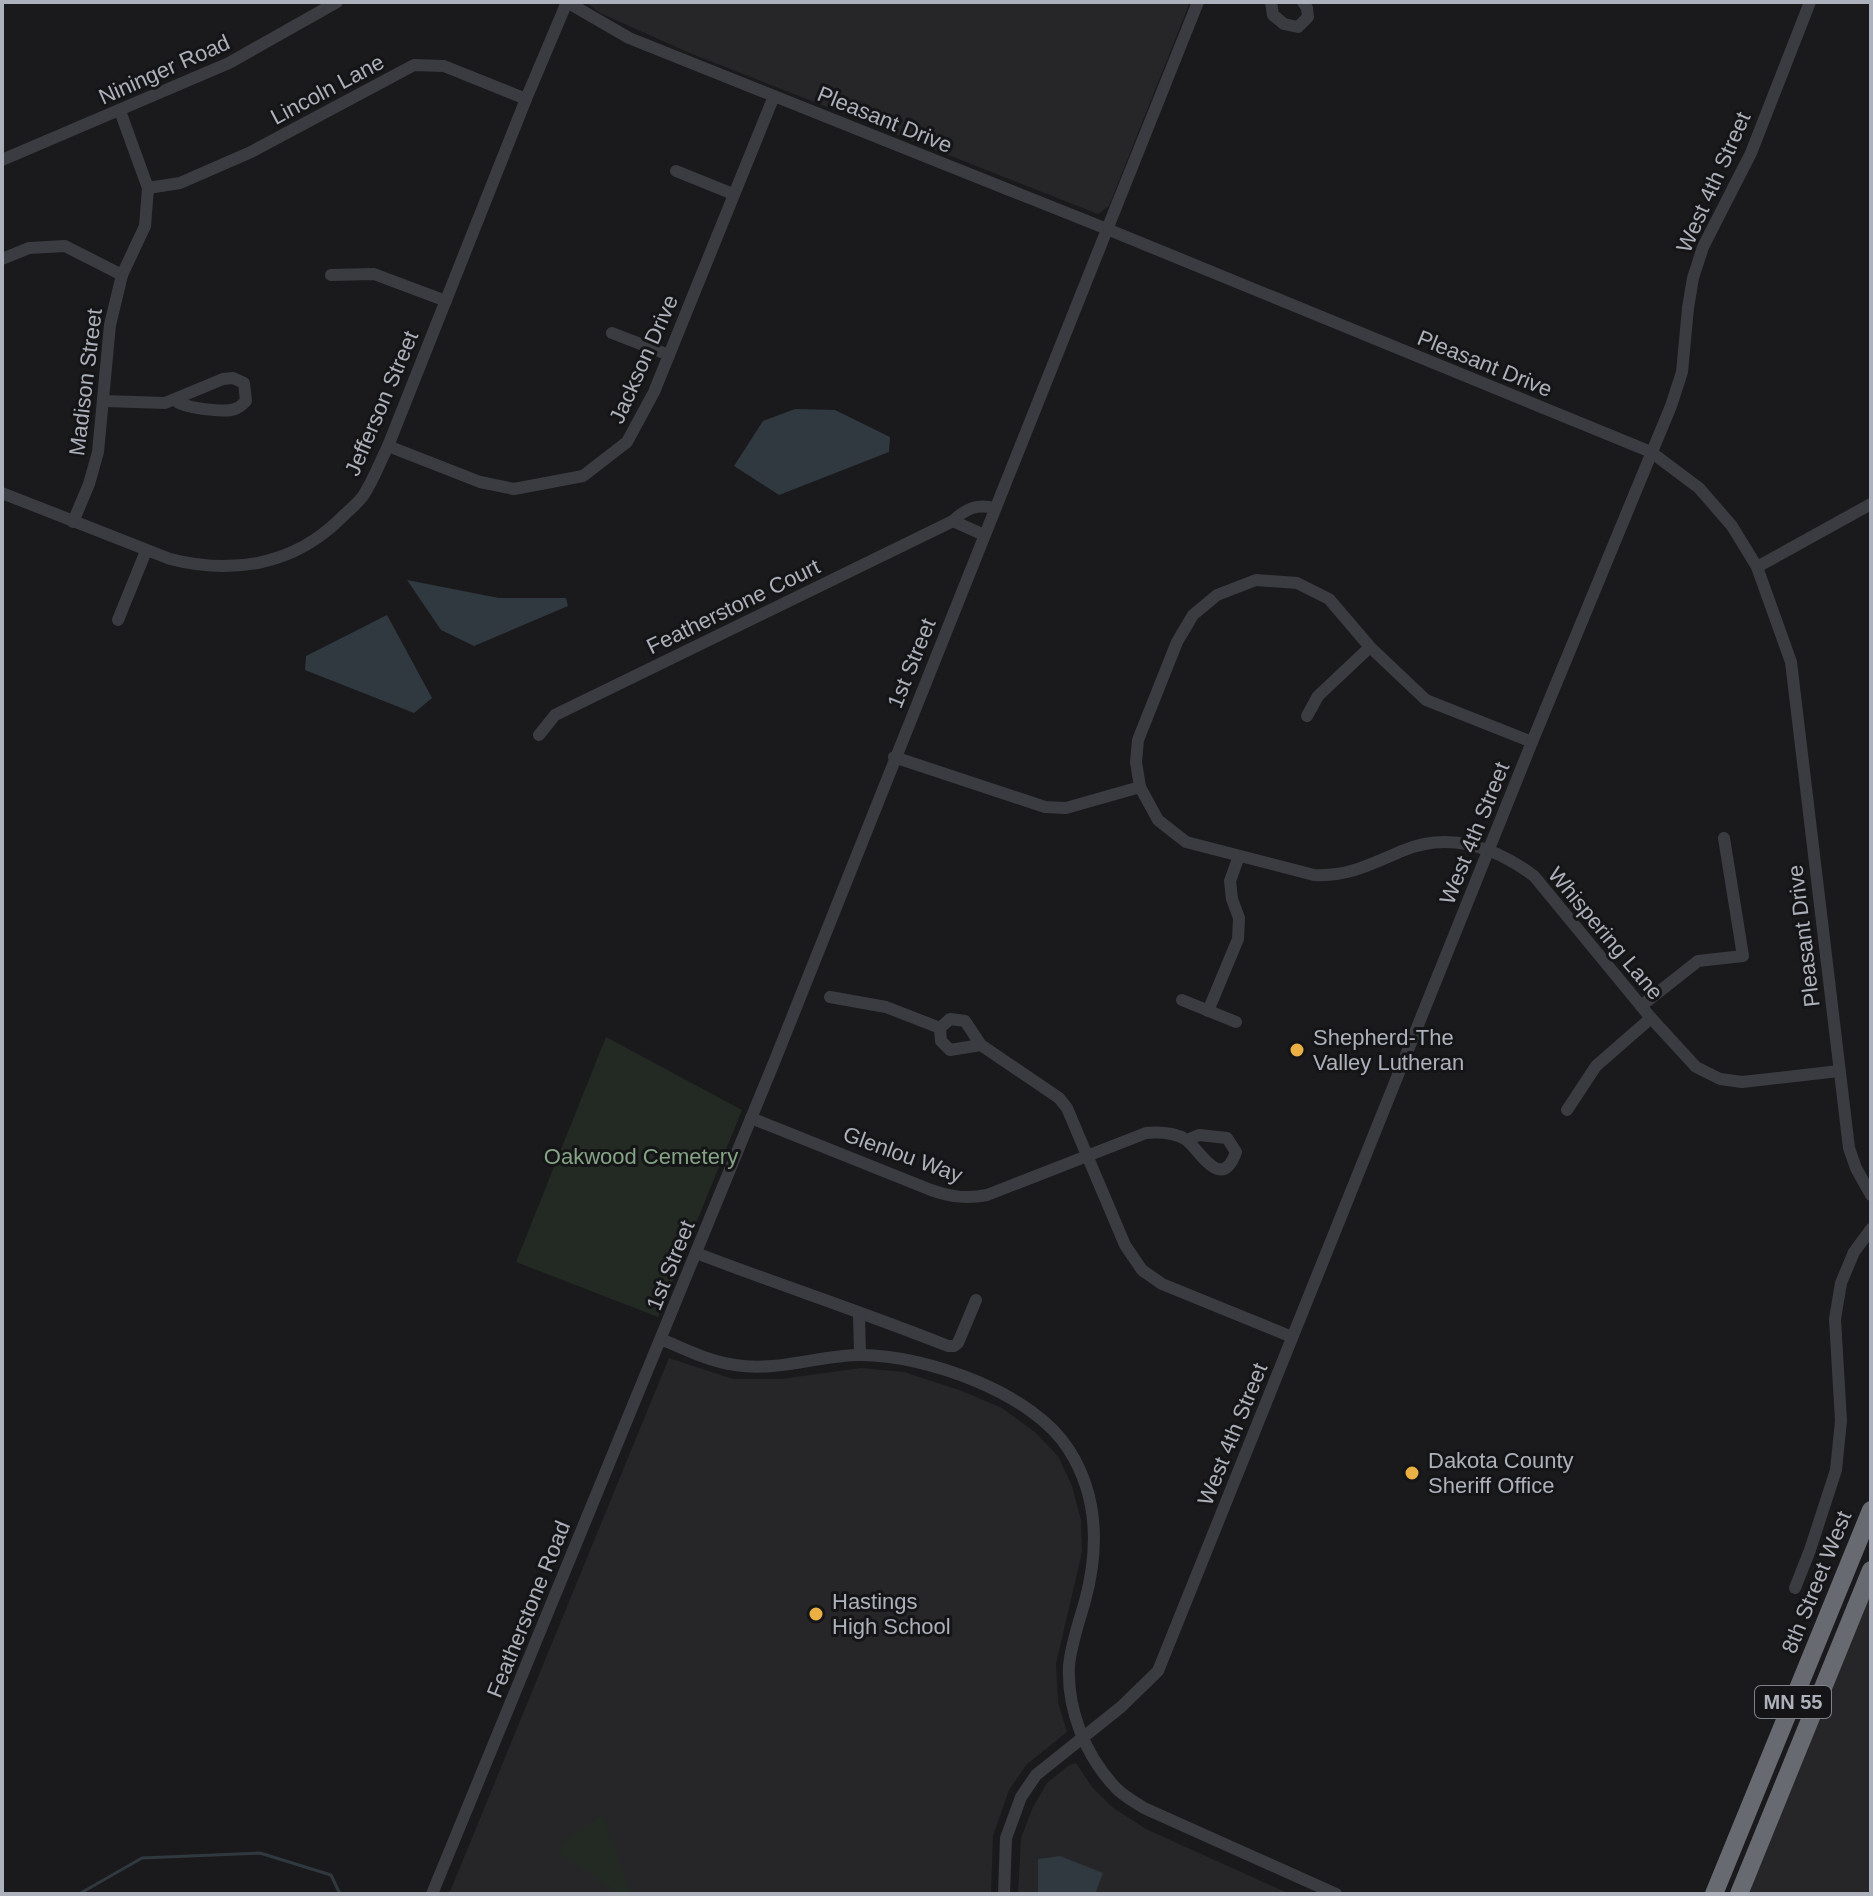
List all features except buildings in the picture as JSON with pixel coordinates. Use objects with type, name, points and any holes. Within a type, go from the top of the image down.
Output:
[{"type":"highway","name":"8th Street West","points":[[1714,1894],[1871,1510]]},
{"type":"highway","name":"8th Street West","points":[[1739,1894],[1871,1570]]},
{"type":"street","name":"Nininger Road","points":[[2,160],[253,51],[337,2]]},
{"type":"street","name":"Pleasant Drive","points":[[567,2],[629,38],[1107,229],[1651,452],[1699,488],[1732,526],[1757,567],[1791,662],[1849,1148],[1871,1195]]},
{"type":"street","name":"Jefferson Street","points":[[2,493],[146,551],[193,565],[218,568],[265,562],[288,555],[327,532],[363,495],[388,446],[567,2]]},
{"type":"street","name":"1st Street","points":[[661,1339],[1198,2]]},
{"type":"street","points":[[1271,2],[1273,15],[1284,24],[1298,27],[1308,17],[1303,2]]},
{"type":"street","name":"West 4th Street","points":[[1082,1736],[1121,1707],[1158,1671],[1651,452],[1682,372],[1693,278],[1703,247],[1751,153],[1810,2]]},
{"type":"street","name":"Lincoln Lane","points":[[148,188],[180,183],[251,152],[414,65],[444,66],[526,99]]},
{"type":"street","name":"Jackson Drive","points":[[388,446],[480,482],[514,489],[583,476],[627,442],[654,392],[774,96]]},
{"type":"street","name":"Madison Street","points":[[73,522],[98,452],[110,325],[122,275],[145,226],[148,188],[120,111]]},
{"type":"street","points":[[676,171],[733,194]]},
{"type":"street","points":[[2,259],[29,248],[65,246],[122,275]]},
{"type":"street","points":[[331,275],[374,274],[446,301]]},
{"type":"street","points":[[612,333],[669,355]]},
{"type":"street","points":[[105,401],[165,403],[223,379],[233,378],[244,383],[247,391],[246,401],[237,409],[183,406],[176,401]]},
{"type":"street","points":[[1757,567],[1871,504]]},
{"type":"street","name":"Featherstone Court","points":[[539,735],[555,715],[953,521],[975,506],[995,508]]},
{"type":"street","points":[[953,521],[984,535]]},
{"type":"street","points":[[118,620],[146,551]]},
{"type":"street","points":[[894,757],[1045,807],[1066,808],[1140,787],[1136,762],[1138,740],[1177,642],[1193,615],[1217,595],[1256,580],[1297,583],[1329,599],[1370,647],[1426,700],[1532,742]]},
{"type":"street","points":[[1307,716],[1318,696],[1370,647]]},
{"type":"street","name":"Whispering Lane","points":[[1140,787],[1158,820],[1186,842],[1314,875],[1353,873],[1406,849],[1435,841],[1466,842],[1489,851],[1514,862],[1534,876],[1651,1018],[1696,1067],[1720,1079],[1742,1082],[1839,1071]]},
{"type":"street","points":[[1641,1006],[1698,961],[1743,956],[1724,838]]},
{"type":"street","points":[[1208,1011],[1238,939],[1240,927],[1230,881],[1239,856]]},
{"type":"street","points":[[830,997],[886,1007],[940,1028]]},
{"type":"street","points":[[1182,1000],[1236,1022]]},
{"type":"street","points":[[940,1028],[950,1019],[958,1018],[970,1027],[981,1045],[1059,1098],[1067,1108],[1128,1251],[1148,1276],[1292,1337]]},
{"type":"street","points":[[1567,1110],[1596,1066],[1651,1018]]},
{"type":"street","points":[[940,1028],[941,1041],[950,1050],[981,1045]]},
{"type":"street","name":"Glenlou Way","points":[[751,1118],[950,1196],[970,1198],[987,1195],[1146,1133],[1173,1134],[1187,1140]]},
{"type":"street","points":[[1795,1588],[1836,1470],[1841,1421],[1835,1319],[1841,1283],[1854,1252],[1871,1229]]},
{"type":"street","points":[[696,1253],[954,1346],[976,1300]]},
{"type":"street","points":[[859,1313],[860,1355]]},
{"type":"street","points":[[661,1339],[690,1352],[735,1365],[780,1366],[860,1355],[907,1359],[967,1379],[1008,1397],[1045,1423],[1069,1449],[1085,1481],[1094,1518],[1095,1554],[1069,1665],[1071,1700],[1082,1736],[1102,1771],[1117,1790],[1144,1808],[1336,1894]]},
{"type":"street","name":"Featherstone Road","points":[[432,1894],[661,1339]]},
{"type":"street","points":[[1004,1894],[1006,1838],[1021,1797],[1036,1775],[1082,1736]]},
{"type":"shaded area","points":[[586,2],[1190,2],[1109,206],[1098,214],[692,54],[600,13]]},
{"type":"shaded area","points":[[795,409],[835,410],[890,437],[889,452],[779,495],[734,466],[763,421]]},
{"type":"shaded area","points":[[407,580],[499,598],[566,598],[568,606],[474,646],[441,630]]},
{"type":"shaded area","points":[[387,615],[432,698],[414,713],[305,670],[306,656]]},
{"type":"shaded area","name":"Hastings High School","points":[[669,1358],[733,1379],[781,1379],[861,1368],[904,1372],[1002,1408],[1036,1433],[1058,1456],[1072,1486],[1081,1520],[1082,1552],[1056,1664],[1058,1702],[1067,1732],[1026,1765],[1009,1790],[993,1836],[991,1894],[449,1894]]},
{"type":"shaded area","points":[[1871,1570],[1871,1894],[1739,1894]]},
{"type":"shaded area","points":[[1076,1763],[1092,1787],[1112,1807],[1146,1829],[1290,1894],[1018,1894],[1021,1838],[1033,1807],[1047,1783]]},
{"type":"shaded area","points":[[1060,1856],[1103,1873],[1095,1894],[1038,1894],[1038,1859]]},
{"type":"green space","name":"Oakwood Cemetery","points":[[606,1037],[742,1110],[658,1317],[516,1262]]},
{"type":"green space","points":[[603,1815],[630,1894],[619,1894],[558,1852],[572,1835]]},
{"type":"waterway","points":[[79,1894],[142,1858],[260,1853],[331,1875],[340,1894]]},
{"type":"place","name":"Shepherd-The Valley Lutheran","points":[[1297,1050]]},
{"type":"place","name":"Dakota County Sheriff Office","points":[[1412,1473]]},
{"type":"place","name":"Hastings High School","points":[[816,1614]]}]
